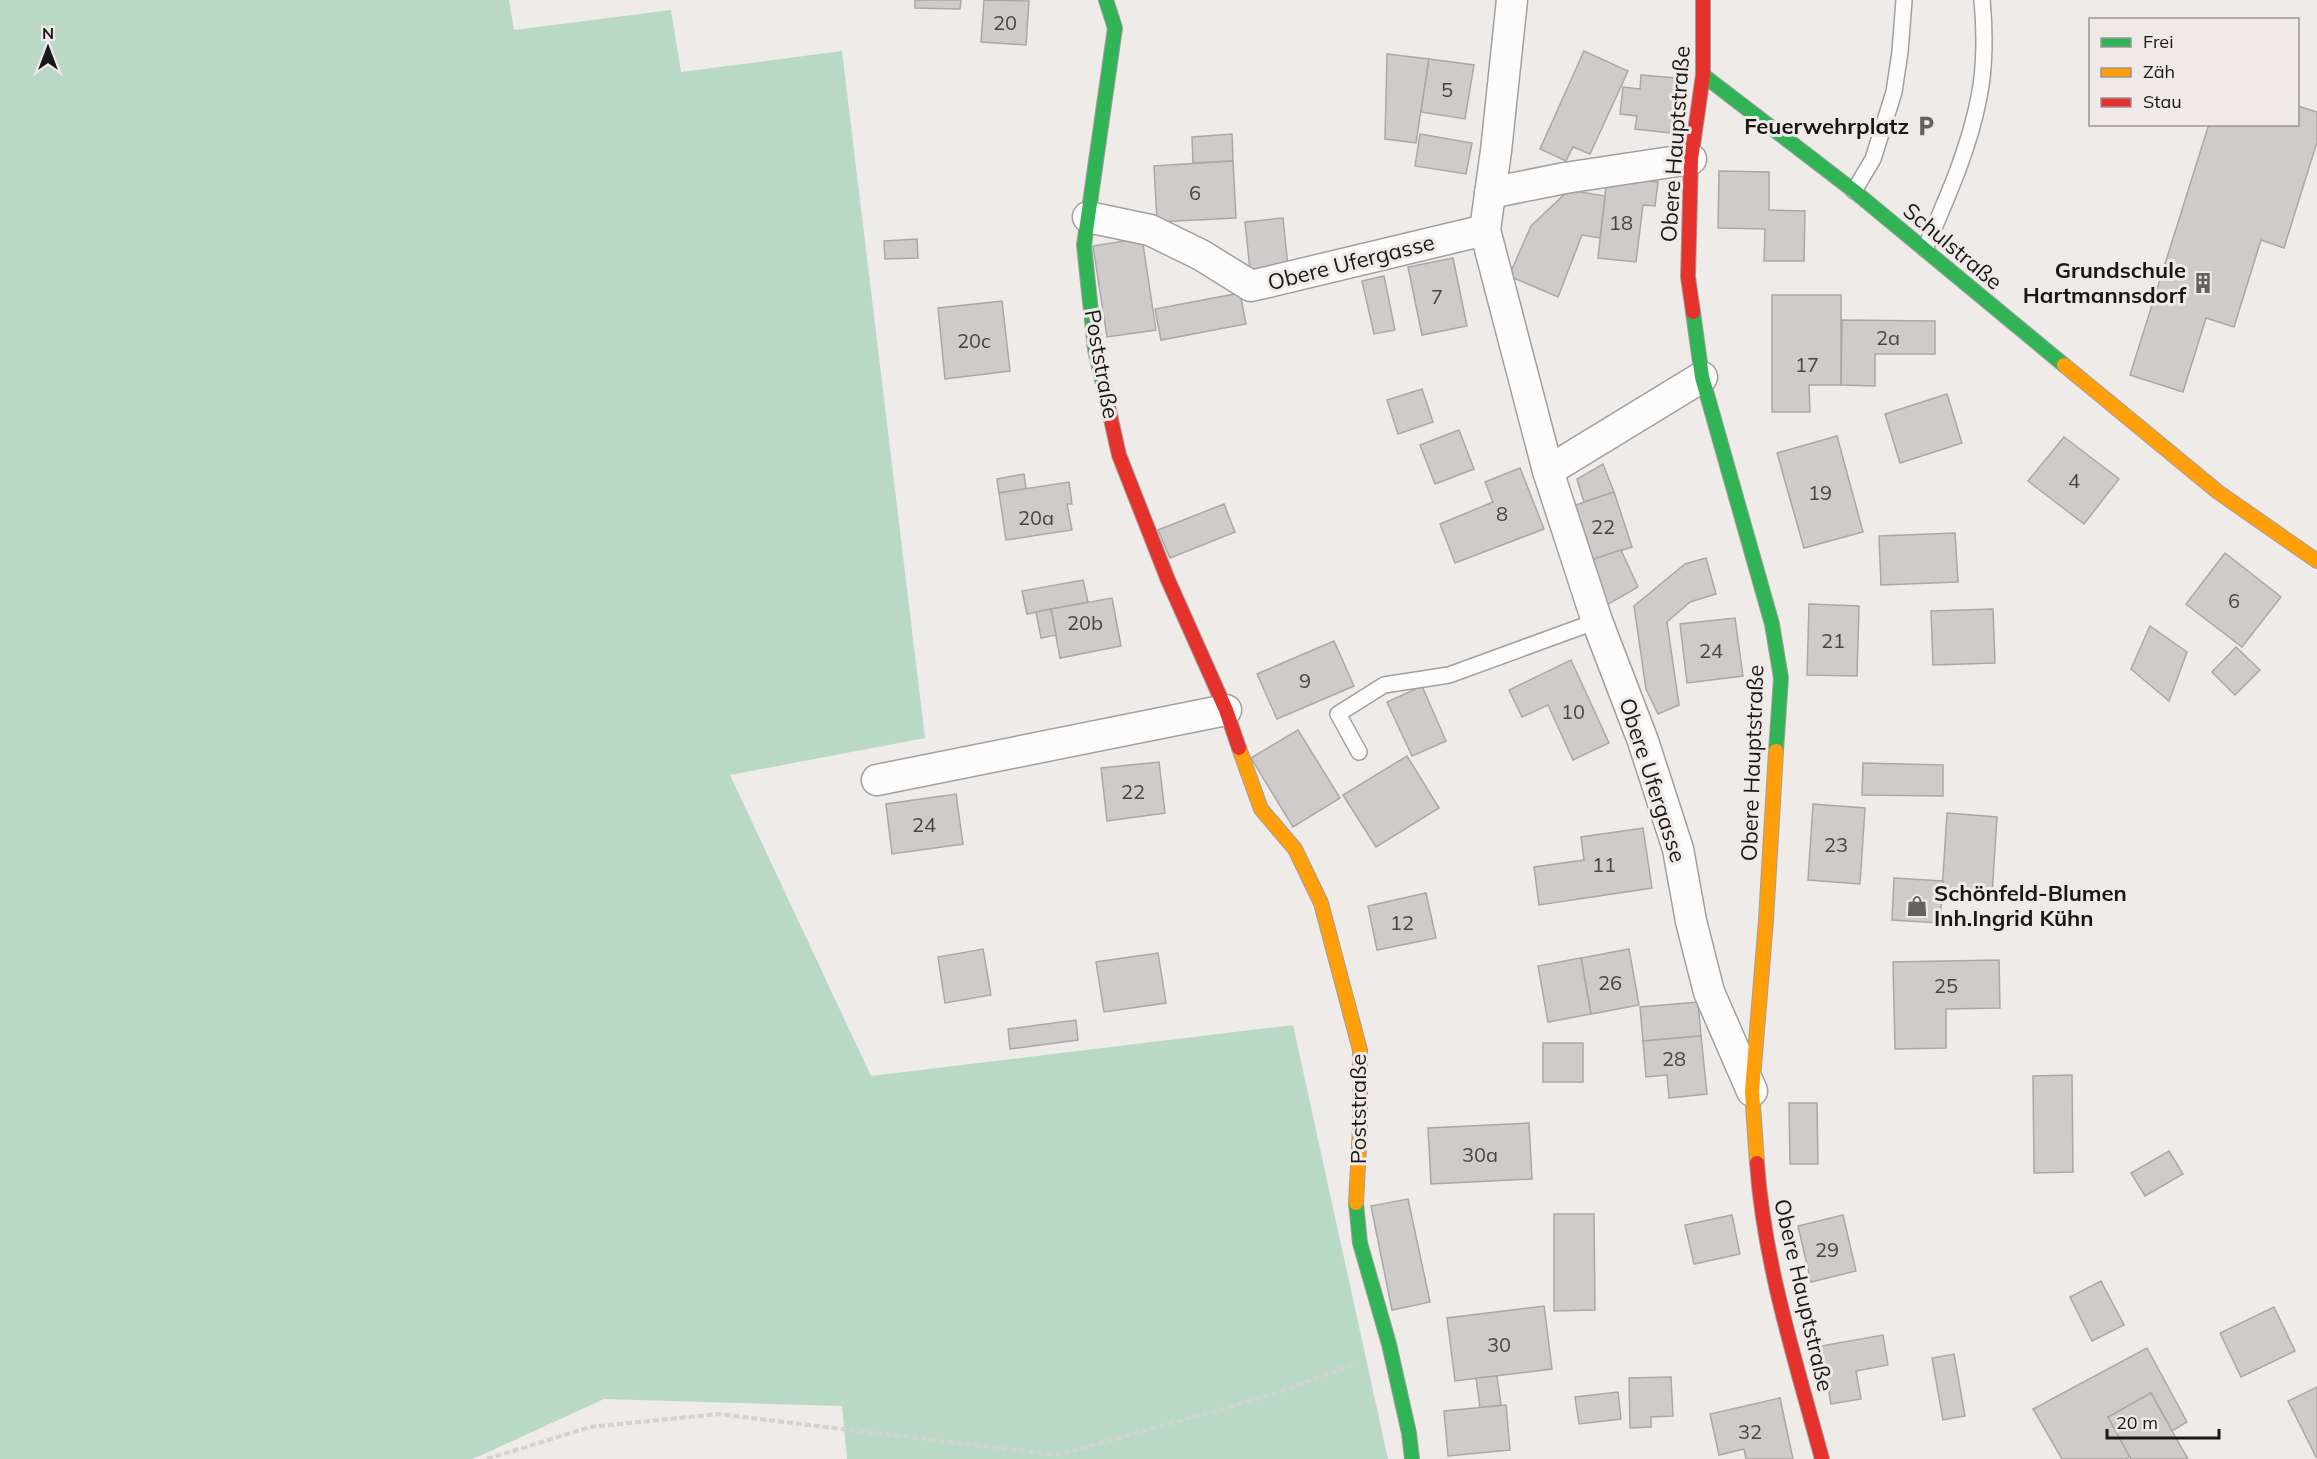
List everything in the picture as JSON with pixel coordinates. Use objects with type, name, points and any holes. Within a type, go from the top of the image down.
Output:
[{"type":"street","name":"Poststraße","points":[[1106,0],[1114,28],[1084,245],[1095,349],[1119,454],[1168,580],[1226,710],[1261,809],[1295,849],[1321,903],[1360,1050],[1360,1128],[1356,1201],[1360,1243],[1389,1344],[1410,1433],[1412,1459]]},
{"type":"street","name":"Obere Ufergasse","points":[[1512,0],[1485,230],[1548,471],[1597,621],[1643,741],[1678,849],[1691,921],[1709,992],[1752,1090]]},
{"type":"street","name":"Obere Hauptstraße","points":[[1703,0],[1703,75],[1691,159],[1688,277],[1702,377],[1772,624],[1781,678],[1766,920],[1752,1090],[1760,1204],[1773,1272],[1822,1459]]},
{"type":"street","name":"Schulstraße","points":[[1703,75],[1854,191],[2218,492],[2317,561]]},
{"type":"street","points":[[1490,194],[1565,178],[1691,159]]},
{"type":"street","name":"Obere Ufergasse","points":[[1088,217],[1150,230],[1202,255],[1251,286],[1485,230]]},
{"type":"street","points":[[1548,471],[1702,377]]},
{"type":"street","points":[[877,780],[1226,710]]},
{"type":"lane","points":[[1854,191],[1873,159],[1894,92],[1904,0]]},
{"type":"lane","points":[[1925,249],[1956,177],[1980,96],[1984,26],[1982,0]]},
{"type":"lane","points":[[1359,752],[1338,714],[1384,685],[1449,675],[1597,621]]},
{"type":"path","points":[[487,1459],[590,1427],[718,1414],[1058,1455],[1268,1396],[1351,1367],[1389,1344]]},
{"type":"green space","points":[[0,0],[509,0],[514,30],[671,10],[681,72],[842,51],[925,738],[730,775],[871,1076],[1293,1025],[1388,1459],[847,1459],[842,1406],[604,1399],[473,1459],[0,1459]]},
{"type":"building","points":[[915,0],[961,0],[960,9],[915,8]]},
{"type":"building","points":[[984,0],[1029,1],[1026,45],[981,42]]},
{"type":"building","points":[[1584,51],[1628,71],[1590,154],[1573,147],[1566,161],[1540,149]]},
{"type":"building","points":[[1387,54],[1429,59],[1416,143],[1385,139]]},
{"type":"building","points":[[1429,59],[1474,65],[1465,119],[1421,112]]},
{"type":"building","points":[[1641,75],[1676,78],[1670,133],[1635,129],[1637,116],[1620,114],[1623,87],[1640,89]]},
{"type":"building","name":"Grundschule Hartmannsdorf","points":[[2299,106],[2317,112],[2317,142],[2284,248],[2261,240],[2234,327],[2206,318],[2183,392],[2130,375],[2208,126],[2299,126]]},
{"type":"building","points":[[1232,134],[1233,161],[1193,163],[1192,137]]},
{"type":"building","points":[[1420,134],[1472,143],[1466,174],[1415,166]]},
{"type":"building","points":[[1233,161],[1236,218],[1157,222],[1154,166]]},
{"type":"building","points":[[1719,171],[1769,172],[1769,210],[1805,211],[1804,261],[1764,261],[1765,229],[1718,228]]},
{"type":"building","points":[[1607,177],[1658,182],[1655,206],[1643,205],[1636,262],[1598,258]]},
{"type":"building","points":[[1569,190],[1605,196],[1600,238],[1582,235],[1558,297],[1509,276],[1531,226]]},
{"type":"building","points":[[1283,218],[1288,267],[1250,271],[1245,222]]},
{"type":"building","points":[[1142,238],[1156,330],[1107,337],[1093,246]]},
{"type":"building","points":[[917,239],[918,258],[885,259],[884,241]]},
{"type":"building","points":[[1453,258],[1467,326],[1422,335],[1408,267]]},
{"type":"building","points":[[1384,276],[1395,330],[1374,334],[1362,281]]},
{"type":"building","points":[[1240,293],[1246,324],[1161,340],[1155,309]]},
{"type":"building","points":[[1772,295],[1841,295],[1841,385],[1809,385],[1810,412],[1772,412]]},
{"type":"building","points":[[1002,301],[1010,371],[945,379],[938,308]]},
{"type":"building","points":[[1842,320],[1935,321],[1935,354],[1875,354],[1875,386],[1841,385]]},
{"type":"building","points":[[1422,389],[1433,422],[1398,434],[1387,400]]},
{"type":"building","points":[[1947,394],[1962,443],[1900,463],[1885,414]]},
{"type":"building","points":[[1459,430],[1474,469],[1435,484],[1420,445]]},
{"type":"building","points":[[1837,436],[1863,532],[1804,548],[1777,453]]},
{"type":"building","points":[[2064,437],[2119,479],[2084,524],[2028,481]]},
{"type":"building","points":[[1603,464],[1614,492],[1584,502],[1577,479]]},
{"type":"building","points":[[1520,468],[1544,529],[1455,563],[1440,524],[1493,502],[1485,482]]},
{"type":"building","points":[[1024,474],[1026,489],[999,493],[997,479]]},
{"type":"building","points":[[1069,482],[1072,504],[1067,504],[1072,530],[1006,540],[999,493]]},
{"type":"building","points":[[1614,492],[1632,547],[1591,560],[1573,506]]},
{"type":"building","points":[[1224,504],[1235,532],[1170,558],[1158,530]]},
{"type":"building","points":[[1955,533],[1958,582],[1881,585],[1879,536]]},
{"type":"building","points":[[1621,550],[1638,587],[1607,605],[1591,560]]},
{"type":"building","points":[[2225,553],[2281,597],[2242,647],[2186,604]]},
{"type":"building","points":[[1706,558],[1716,594],[1690,602],[1667,622],[1679,705],[1658,714],[1646,689],[1634,606],[1685,564]]},
{"type":"building","points":[[1083,580],[1088,602],[1027,614],[1022,591]]},
{"type":"building","points":[[1112,598],[1121,646],[1060,658],[1051,609]]},
{"type":"building","points":[[1809,604],[1859,606],[1857,676],[1807,675]]},
{"type":"building","points":[[1051,609],[1056,635],[1041,638],[1036,612]]},
{"type":"building","points":[[1993,609],[1995,663],[1933,665],[1931,611]]},
{"type":"building","points":[[1735,618],[1743,676],[1687,683],[1680,624]]},
{"type":"building","points":[[2150,626],[2187,652],[2169,701],[2131,669]]},
{"type":"building","points":[[1334,641],[1354,686],[1277,719],[1257,674]]},
{"type":"building","points":[[2236,647],[2260,670],[2235,695],[2212,672]]},
{"type":"building","points":[[1571,660],[1609,743],[1573,760],[1548,705],[1522,717],[1509,690]]},
{"type":"building","points":[[1422,686],[1446,741],[1412,756],[1387,702]]},
{"type":"building","points":[[1298,730],[1340,798],[1293,827],[1251,758]]},
{"type":"building","points":[[1407,756],[1439,808],[1376,847],[1343,795]]},
{"type":"building","points":[[1159,762],[1165,813],[1107,821],[1101,768]]},
{"type":"building","points":[[1863,763],[1943,765],[1943,796],[1862,795]]},
{"type":"building","points":[[956,794],[963,844],[892,854],[886,804]]},
{"type":"building","points":[[1813,804],[1865,808],[1860,884],[1808,880]]},
{"type":"building","points":[[1947,813],[1997,817],[1992,895],[1942,892]]},
{"type":"building","points":[[1643,828],[1652,888],[1539,905],[1534,867],[1584,860],[1581,837]]},
{"type":"building","name":"Schönfeld-Blumen Inh.Ingrid Kühn","points":[[1894,878],[1943,881],[1940,923],[1892,920]]},
{"type":"building","points":[[1426,893],[1436,938],[1377,950],[1368,906]]},
{"type":"building","points":[[983,949],[991,995],[945,1003],[938,957]]},
{"type":"building","points":[[1629,949],[1639,1005],[1591,1014],[1581,958]]},
{"type":"building","points":[[1158,953],[1166,1003],[1104,1012],[1096,962]]},
{"type":"building","points":[[1581,958],[1591,1014],[1548,1022],[1538,966]]},
{"type":"building","points":[[1999,960],[2000,1008],[1946,1009],[1946,1048],[1895,1049],[1893,962]]},
{"type":"building","points":[[1698,1002],[1701,1036],[1643,1041],[1640,1007]]},
{"type":"building","points":[[1076,1020],[1078,1040],[1010,1049],[1008,1029]]},
{"type":"building","points":[[1701,1036],[1707,1094],[1669,1098],[1667,1075],[1646,1077],[1643,1041]]},
{"type":"building","points":[[1543,1043],[1583,1043],[1583,1082],[1543,1082]]},
{"type":"building","points":[[2072,1075],[2073,1172],[2034,1173],[2033,1076]]},
{"type":"building","points":[[1789,1103],[1817,1103],[1818,1164],[1790,1164]]},
{"type":"building","points":[[1529,1123],[1532,1179],[1431,1184],[1428,1128]]},
{"type":"building","points":[[2169,1151],[2183,1174],[2145,1196],[2131,1173]]},
{"type":"building","points":[[1408,1199],[1430,1302],[1392,1310],[1371,1206]]},
{"type":"building","points":[[1554,1214],[1594,1214],[1595,1310],[1554,1311]]},
{"type":"building","points":[[1732,1215],[1740,1254],[1694,1264],[1685,1225]]},
{"type":"building","points":[[1843,1215],[1856,1271],[1811,1282],[1798,1226]]},
{"type":"building","points":[[2101,1281],[2124,1325],[2092,1341],[2070,1297]]},
{"type":"building","points":[[1544,1306],[1552,1369],[1455,1381],[1447,1318]]},
{"type":"building","points":[[2274,1307],[2295,1351],[2241,1377],[2220,1333]]},
{"type":"building","points":[[1883,1335],[1888,1365],[1856,1371],[1861,1399],[1831,1404],[1821,1346]]},
{"type":"building","points":[[2147,1348],[2187,1422],[2172,1431],[2151,1393],[2108,1417],[2130,1457],[2125,1459],[2062,1459],[2033,1409]]},
{"type":"building","points":[[1954,1354],[1965,1416],[1943,1420],[1932,1358]]},
{"type":"building","points":[[1497,1376],[1501,1405],[1480,1408],[1476,1378]]},
{"type":"building","points":[[1671,1377],[1673,1416],[1651,1417],[1651,1427],[1630,1428],[1629,1378]]},
{"type":"building","points":[[2317,1387],[2317,1456],[2316,1457],[2288,1401]]},
{"type":"building","points":[[1618,1392],[1621,1419],[1579,1424],[1575,1397]]},
{"type":"building","points":[[2151,1393],[2188,1459],[2131,1459],[2108,1417]]},
{"type":"building","points":[[1780,1398],[1793,1459],[1746,1459],[1744,1449],[1719,1455],[1710,1414]]},
{"type":"building","points":[[1506,1405],[1510,1450],[1448,1456],[1444,1411]]},
{"type":"traffic: fast","points":[[1106,0],[1115,28],[1084,245],[1095,349],[1108,406]]},
{"type":"traffic: fast","points":[[1703,75],[1854,191],[2064,365]]},
{"type":"traffic: fast","points":[[1693,312],[1702,377],[1772,624],[1781,678],[1776,751]]},
{"type":"traffic: fast","points":[[1356,1203],[1360,1243],[1389,1344],[1409,1433],[1412,1459]]},
{"type":"traffic: slow","points":[[2064,365],[2218,492],[2317,561]]},
{"type":"traffic: slow","points":[[1239,748],[1261,809],[1295,849],[1321,903],[1360,1050],[1360,1128],[1356,1203]]},
{"type":"traffic: slow","points":[[1757,1163],[1752,1091],[1766,920],[1776,751]]},
{"type":"traffic: jam","points":[[1693,312],[1688,277],[1691,159],[1703,75],[1703,0]]},
{"type":"traffic: jam","points":[[1108,406],[1119,455],[1168,580],[1226,710],[1239,748]]},
{"type":"traffic: jam","points":[[1757,1163],[1766,1238],[1782,1313],[1822,1459]]},
{"type":"place","name":"Feuerwehrplatz","points":[[1926,126]]},
{"type":"place","name":"Grundschule Hartmannsdorf","points":[[2203,283]]},
{"type":"place","name":"Schönfeld-Blumen Inh.Ingrid Kühn","points":[[1917,906]]}]
